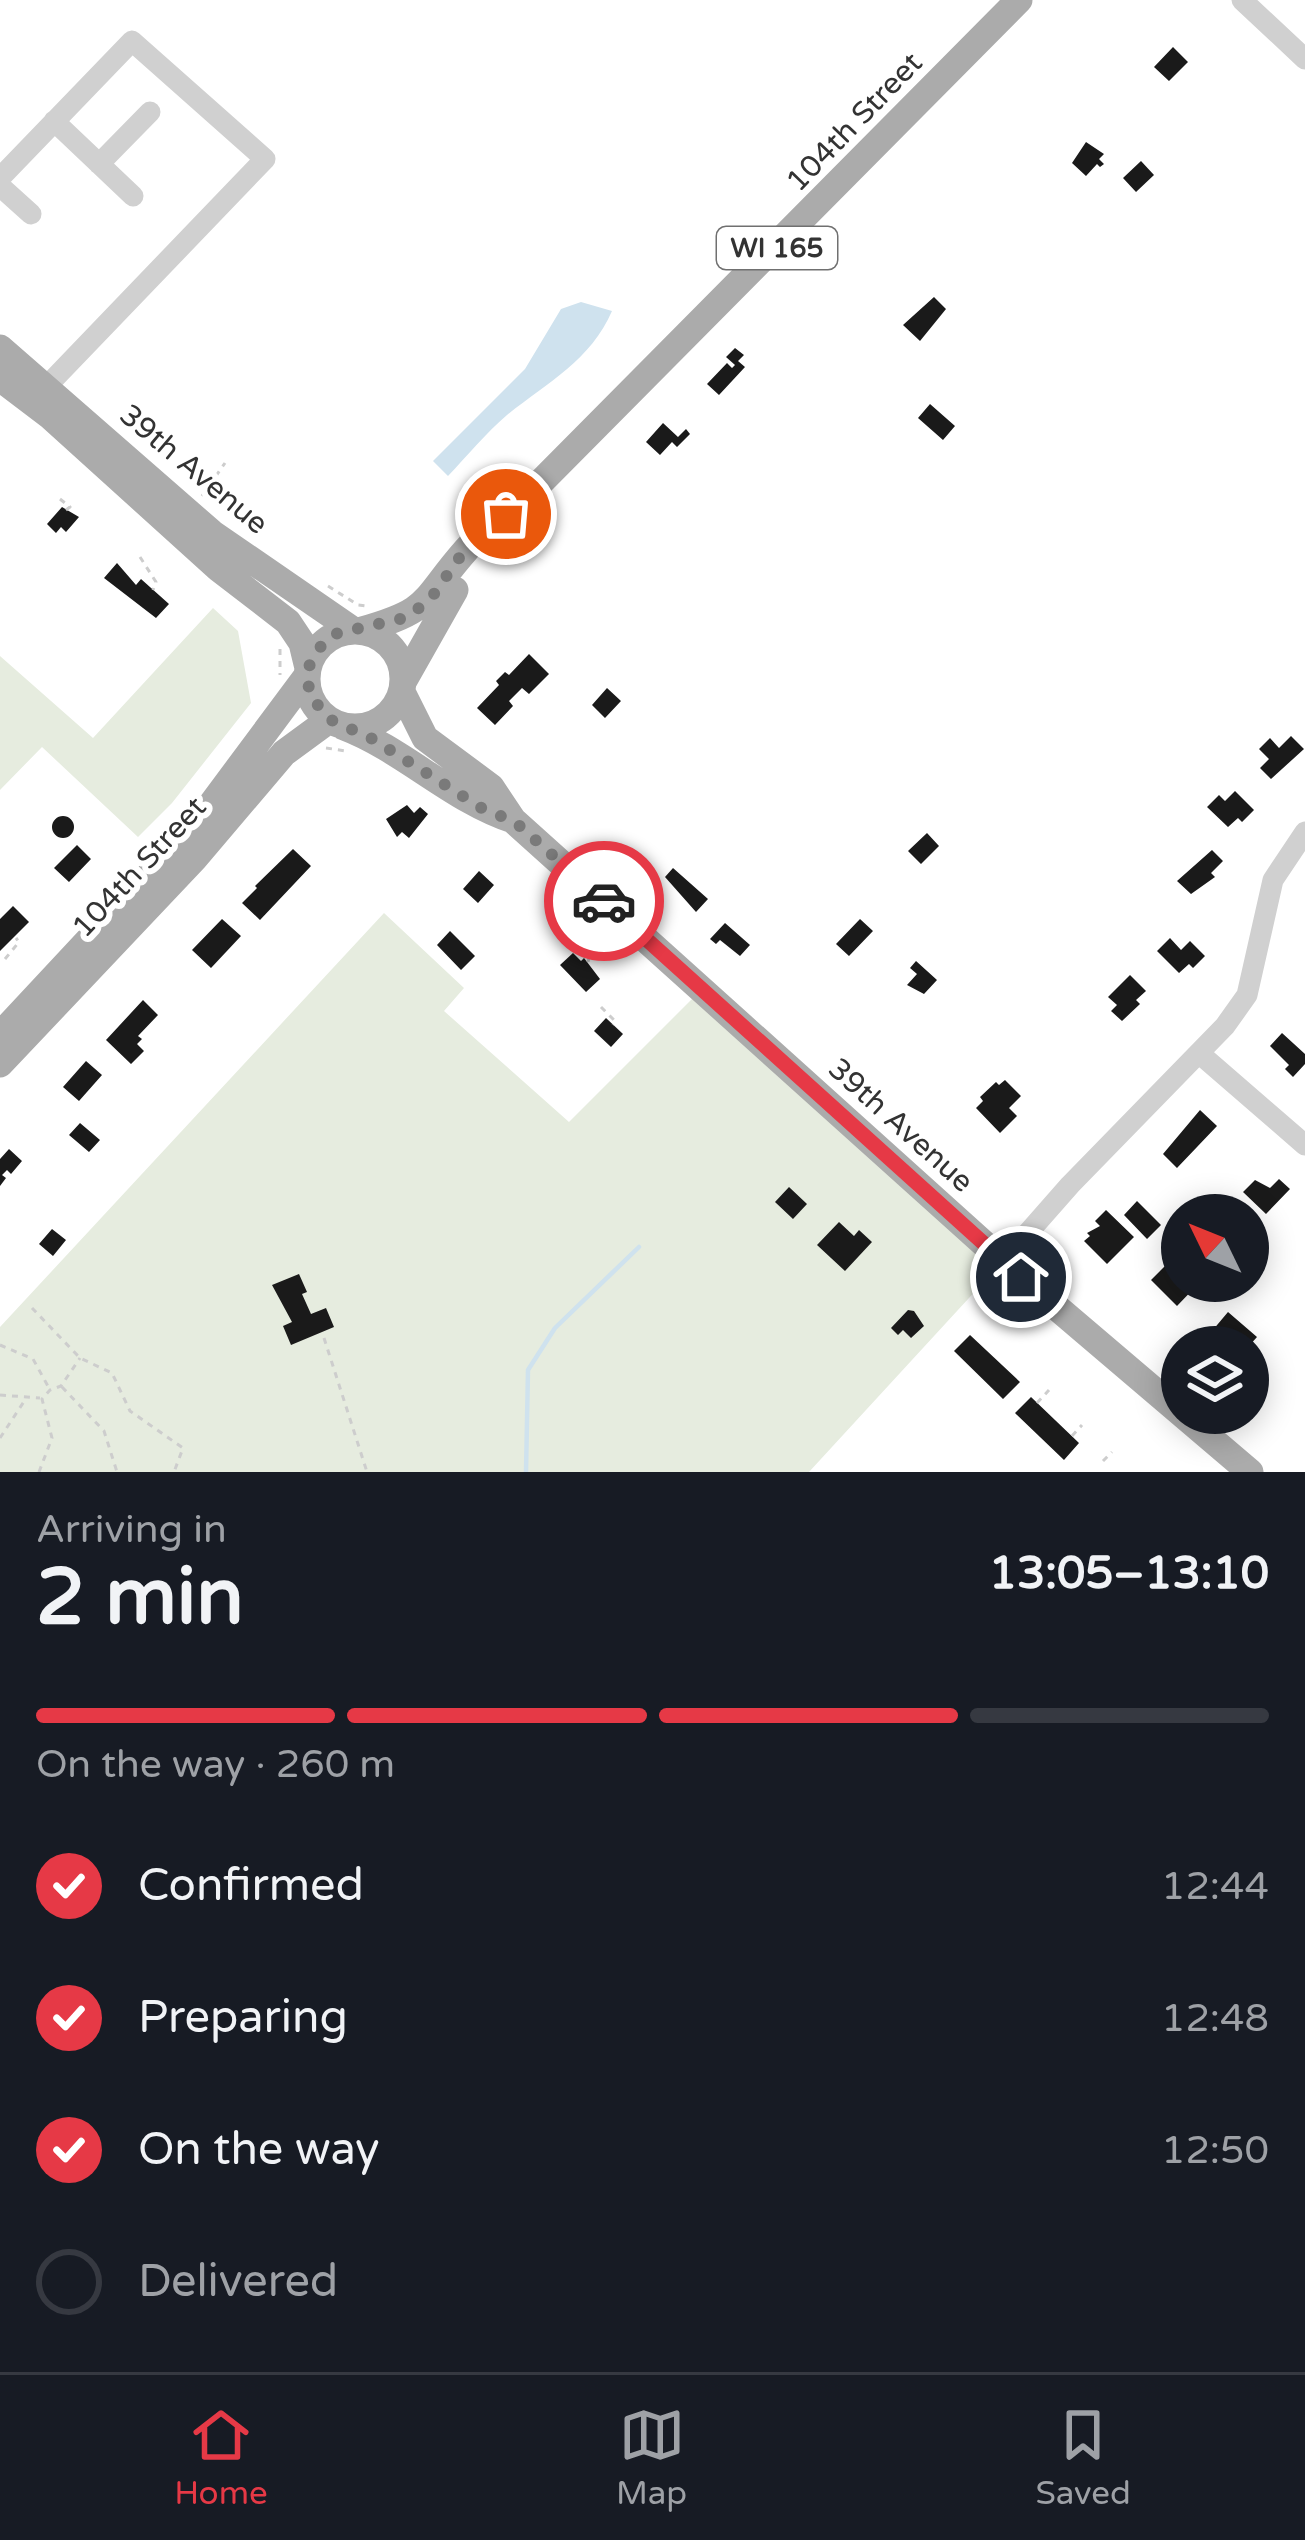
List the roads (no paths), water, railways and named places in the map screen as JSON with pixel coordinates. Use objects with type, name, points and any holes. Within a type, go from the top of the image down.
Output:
[{"type":"main road","name":"104th Street","points":[[363,622],[404,618],[429,601],[480,536],[531,492],[1019,0]]},
{"type":"main road","name":"39th Avenue","points":[[0,348],[288,622],[302,643],[307,673]]},
{"type":"main road","name":"39th Avenue","points":[[0,378],[180,520],[363,622]]},
{"type":"main road","name":"104th Street","points":[[403,687],[449,597],[531,492]]},
{"type":"main road","name":"WI 165","points":[[307,673],[324,641],[363,622]]},
{"type":"main road","points":[[363,622],[388,643],[402,667],[403,687]]},
{"type":"main road","name":"104th Street","points":[[0,1034],[196,825],[307,673]]},
{"type":"main road","points":[[307,673],[317,709],[333,722]]},
{"type":"main road","name":"39th Avenue","points":[[403,687],[424,738],[491,787],[513,820],[1004,1261],[1250,1472]]},
{"type":"main road","name":"WI 165","points":[[333,722],[369,725],[395,706],[403,687]]},
{"type":"main road","name":"104th Street","points":[[0,1064],[194,859],[284,752],[333,722]]},
{"type":"main road","name":"39th Avenue","points":[[333,722],[371,738],[488,812],[513,820]]},
{"type":"street","points":[[1242,0],[1305,59]]},
{"type":"street","points":[[31,214],[0,182],[132,41],[265,159],[46,387]]},
{"type":"street","points":[[99,164],[150,112]]},
{"type":"street","points":[[55,121],[134,196]]},
{"type":"street","points":[[1004,1261],[1070,1185],[1200,1054],[1246,995],[1274,880],[1305,832]]},
{"type":"street","points":[[1200,1054],[1305,1145]]},
{"type":"water","points":[[581,302],[612,311],[592,343],[567,369],[499,422],[448,476],[433,461],[525,369],[561,309]]},
{"type":"waterway","points":[[526,1472],[528,1370],[555,1328],[639,1247]]}]
